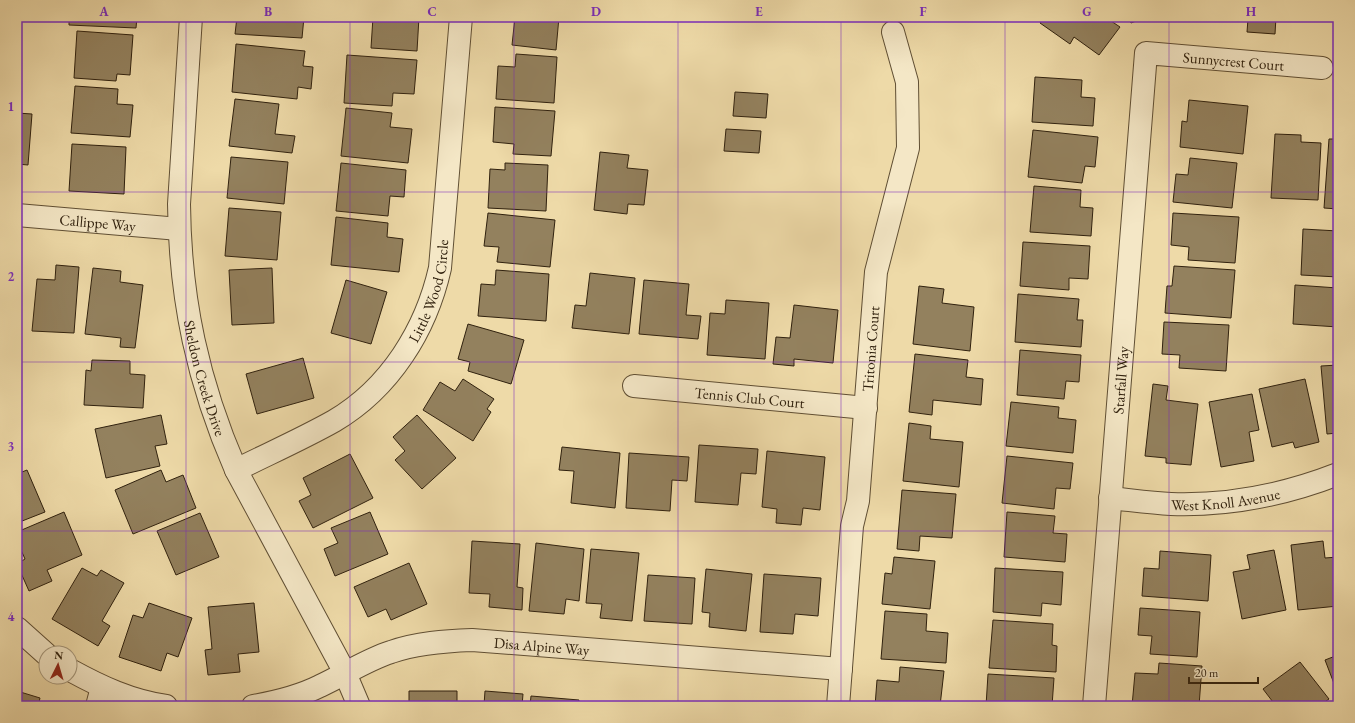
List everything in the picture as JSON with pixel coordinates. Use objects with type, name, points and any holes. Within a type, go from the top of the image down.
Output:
[{"type":"street","name":"Sheldon Creek Drive","points":[[191,17],[179,204],[179,229],[184,289],[190,328],[203,383],[224,443],[236,470],[345,673],[359,706]]},
{"type":"street","name":"Little Wood Circle","points":[[236,470],[334,421],[354,407],[372,392],[388,375],[403,356],[416,335],[435,291],[442,255],[461,17]]},
{"type":"street","name":"Tritonia Court","points":[[838,706],[852,526],[858,501],[876,272],[908,148],[907,82],[893,32]]},
{"type":"street","name":"Sunnycrest Court","points":[[1146,53],[1322,68]]},
{"type":"street","name":"Starfall Way","points":[[1094,706],[1146,53]]},
{"type":"street","name":"Callippe Way","points":[[17,215],[179,229]]},
{"type":"street","name":"Tennis Club Court","points":[[634,386],[866,408]]},
{"type":"street","name":"West Knoll Avenue","points":[[1110,498],[1170,504],[1223,503],[1277,495],[1303,488],[1338,474]]},
{"type":"street","points":[[17,628],[38,647]]},
{"type":"street","name":"Disa Alpine Way","points":[[254,706],[292,697],[319,687],[367,662],[405,648],[445,641],[472,640],[841,669]]},
{"type":"street","points":[[78,677],[99,697],[126,697],[166,706]]},
{"type":"building","points":[[69,17],[137,17],[136,28],[69,25]]},
{"type":"building","points":[[237,17],[304,17],[302,38],[235,34]]},
{"type":"building","points":[[373,17],[419,17],[417,51],[371,48]]},
{"type":"building","points":[[515,17],[559,17],[556,50],[512,45]]},
{"type":"building","points":[[1044,17],[1105,17],[1120,27],[1099,55],[1074,37],[1070,44],[1040,23]]},
{"type":"building","points":[[1128,17],[1146,17],[1131,23]]},
{"type":"building","points":[[1187,17],[1222,17],[1221,21],[1187,19]]},
{"type":"building","points":[[1230,17],[1276,17],[1275,34],[1247,32],[1248,19]]},
{"type":"building","points":[[1284,17],[1312,17],[1312,21],[1284,19]]},
{"type":"building","points":[[77,31],[133,35],[130,75],[117,74],[116,81],[74,78]]},
{"type":"building","points":[[236,44],[305,51],[303,66],[313,67],[311,89],[298,87],[297,99],[232,92]]},
{"type":"building","points":[[516,54],[557,57],[554,103],[496,99],[498,66],[515,67]]},
{"type":"building","points":[[347,55],[417,60],[414,94],[393,93],[392,106],[344,103]]},
{"type":"building","points":[[1035,77],[1082,80],[1081,97],[1095,98],[1093,126],[1032,122]]},
{"type":"building","points":[[75,86],[118,89],[117,104],[133,105],[130,137],[71,133]]},
{"type":"building","points":[[735,92],[768,94],[766,118],[733,116]]},
{"type":"building","points":[[235,99],[279,104],[275,134],[295,136],[292,153],[229,146]]},
{"type":"building","points":[[1189,100],[1248,106],[1243,154],[1180,147],[1182,121],[1187,122]]},
{"type":"building","points":[[495,107],[555,111],[551,156],[513,154],[514,144],[493,142]]},
{"type":"building","points":[[346,108],[392,113],[390,127],[412,129],[408,163],[341,156]]},
{"type":"building","points":[[17,113],[32,114],[28,165],[17,164]]},
{"type":"building","points":[[726,129],[761,131],[759,153],[724,151]]},
{"type":"building","points":[[1033,130],[1098,137],[1095,167],[1085,166],[1082,183],[1028,177]]},
{"type":"building","points":[[1275,134],[1301,135],[1301,142],[1321,143],[1318,200],[1271,198]]},
{"type":"building","points":[[1329,139],[1338,139],[1338,209],[1324,208]]},
{"type":"building","points":[[72,144],[126,147],[124,194],[69,191]]},
{"type":"building","points":[[600,152],[629,155],[627,168],[648,170],[644,205],[628,204],[627,214],[594,210]]},
{"type":"building","points":[[231,157],[288,162],[284,204],[227,198]]},
{"type":"building","points":[[1190,158],[1237,163],[1232,208],[1173,202],[1176,174],[1188,175]]},
{"type":"building","points":[[341,163],[406,170],[404,197],[390,196],[388,216],[336,211]]},
{"type":"building","points":[[505,163],[548,165],[546,211],[488,208],[490,169],[505,170]]},
{"type":"building","points":[[1034,186],[1081,190],[1080,207],[1093,208],[1091,236],[1030,232]]},
{"type":"building","points":[[229,208],[281,212],[277,260],[225,256]]},
{"type":"building","points":[[488,213],[555,220],[550,267],[497,262],[499,247],[484,246]]},
{"type":"building","points":[[1173,213],[1239,217],[1235,263],[1188,260],[1189,247],[1171,245]]},
{"type":"building","points":[[336,217],[388,223],[387,237],[403,239],[399,272],[331,265]]},
{"type":"building","points":[[1303,229],[1338,231],[1338,277],[1301,275]]},
{"type":"building","points":[[1023,242],[1090,246],[1088,279],[1069,278],[1069,290],[1020,286]]},
{"type":"building","points":[[56,265],[79,267],[74,333],[32,331],[37,279],[55,280]]},
{"type":"building","points":[[1174,266],[1235,270],[1231,318],[1165,313],[1167,286],[1172,286]]},
{"type":"building","points":[[93,268],[121,271],[120,282],[143,285],[135,348],[120,347],[121,338],[85,334]]},
{"type":"building","points":[[272,268],[274,323],[232,325],[229,270]]},
{"type":"building","points":[[496,270],[549,274],[546,321],[478,316],[481,284],[495,285]]},
{"type":"building","points":[[590,273],[635,278],[629,334],[572,328],[575,305],[586,306]]},
{"type":"building","points":[[346,280],[387,292],[371,344],[331,333]]},
{"type":"building","points":[[644,280],[689,284],[686,315],[701,316],[698,339],[639,334]]},
{"type":"building","points":[[17,282],[20,282],[17,325]]},
{"type":"building","points":[[1295,285],[1338,288],[1338,327],[1293,324]]},
{"type":"building","points":[[919,286],[944,289],[942,303],[974,307],[970,351],[913,344]]},
{"type":"building","points":[[1018,294],[1079,299],[1077,320],[1083,320],[1081,347],[1015,342]]},
{"type":"building","points":[[726,300],[769,303],[765,359],[707,355],[710,313],[725,314]]},
{"type":"building","points":[[794,305],[838,310],[833,363],[794,359],[794,366],[773,364],[776,337],[790,338]]},
{"type":"building","points":[[1164,322],[1229,325],[1226,371],[1179,368],[1180,355],[1162,354]]},
{"type":"building","points":[[468,324],[524,340],[511,384],[468,371],[470,362],[458,359]]},
{"type":"building","points":[[1020,350],[1081,355],[1079,382],[1066,381],[1064,399],[1017,395]]},
{"type":"building","points":[[915,354],[968,360],[966,377],[983,379],[981,405],[933,400],[932,415],[909,412]]},
{"type":"building","points":[[303,358],[314,398],[257,414],[246,374]]},
{"type":"building","points":[[92,360],[130,361],[130,374],[145,375],[143,408],[84,405],[86,370],[91,371]]},
{"type":"building","points":[[1338,365],[1338,433],[1327,434],[1321,366]]},
{"type":"building","points":[[463,379],[494,399],[487,409],[491,412],[473,441],[423,410],[440,382],[455,391]]},
{"type":"building","points":[[1305,379],[1319,442],[1295,448],[1293,442],[1272,447],[1259,389]]},
{"type":"building","points":[[1153,384],[1168,386],[1166,400],[1198,404],[1191,465],[1166,463],[1166,458],[1145,456]]},
{"type":"building","points":[[1252,394],[1259,430],[1249,432],[1254,461],[1221,467],[1209,402]]},
{"type":"building","points":[[1011,402],[1059,407],[1058,418],[1076,420],[1073,453],[1006,446]]},
{"type":"building","points":[[161,415],[167,444],[155,446],[160,466],[106,478],[95,429]]},
{"type":"building","points":[[417,415],[456,458],[422,489],[395,460],[405,451],[393,437]]},
{"type":"building","points":[[909,423],[931,426],[930,439],[963,442],[959,487],[903,481]]},
{"type":"building","points":[[699,445],[758,449],[756,474],[741,473],[738,505],[695,502]]},
{"type":"building","points":[[562,447],[620,453],[615,508],[571,503],[574,471],[559,470]]},
{"type":"building","points":[[767,451],[825,457],[820,510],[803,508],[801,525],[776,523],[777,509],[762,507]]},
{"type":"building","points":[[629,453],[689,457],[687,481],[672,480],[670,511],[626,508]]},
{"type":"building","points":[[350,454],[373,498],[313,528],[299,501],[311,495],[303,478]]},
{"type":"building","points":[[1007,456],[1073,463],[1070,489],[1056,488],[1054,509],[1002,503]]},
{"type":"building","points":[[27,470],[45,512],[17,523],[17,474]]},
{"type":"building","points":[[161,470],[166,482],[183,475],[196,508],[133,534],[115,490]]},
{"type":"building","points":[[902,490],[956,494],[952,538],[920,536],[919,551],[897,549]]},
{"type":"building","points":[[64,512],[82,555],[47,570],[52,581],[29,591],[17,564],[25,559],[17,541],[17,532]]},
{"type":"building","points":[[370,512],[388,554],[335,576],[324,549],[338,543],[331,528]]},
{"type":"building","points":[[1007,512],[1055,516],[1053,533],[1067,534],[1065,562],[1004,557]]},
{"type":"building","points":[[200,513],[219,557],[176,575],[157,531]]},
{"type":"building","points":[[472,541],[520,544],[517,587],[523,588],[522,610],[489,607],[490,594],[469,593]]},
{"type":"building","points":[[1323,541],[1325,558],[1338,557],[1338,606],[1298,610],[1291,545]]},
{"type":"building","points":[[536,543],[584,549],[579,601],[566,599],[564,614],[529,611]]},
{"type":"building","points":[[591,549],[639,553],[632,621],[600,618],[602,604],[586,603]]},
{"type":"building","points":[[1274,550],[1286,610],[1242,619],[1233,572],[1250,569],[1247,555]]},
{"type":"building","points":[[1160,551],[1211,555],[1208,601],[1142,596],[1144,568],[1159,569]]},
{"type":"building","points":[[894,557],[935,561],[930,609],[882,604],[885,573],[892,574]]},
{"type":"building","points":[[409,563],[427,604],[391,620],[386,609],[368,617],[354,587]]},
{"type":"building","points":[[82,568],[97,576],[101,570],[124,583],[102,621],[110,626],[98,646],[52,619]]},
{"type":"building","points":[[995,568],[1063,572],[1061,605],[1042,603],[1041,616],[993,612]]},
{"type":"building","points":[[706,569],[752,574],[746,631],[709,627],[710,613],[702,612]]},
{"type":"building","points":[[764,574],[821,578],[818,616],[795,614],[793,634],[760,632]]},
{"type":"building","points":[[648,575],[695,578],[692,624],[644,621]]},
{"type":"building","points":[[149,603],[192,618],[178,657],[167,653],[161,671],[119,657],[133,615],[143,618]]},
{"type":"building","points":[[254,603],[259,652],[238,654],[240,672],[208,675],[205,650],[212,649],[208,607]]},
{"type":"building","points":[[1140,608],[1200,612],[1197,657],[1150,654],[1152,636],[1138,635]]},
{"type":"building","points":[[885,611],[927,614],[926,631],[948,633],[946,663],[881,659]]},
{"type":"building","points":[[993,620],[1053,624],[1052,645],[1057,646],[1056,672],[989,668]]},
{"type":"building","points":[[1338,655],[1338,694],[1325,660]]},
{"type":"building","points":[[1300,662],[1329,699],[1319,706],[1276,706],[1263,689]]},
{"type":"building","points":[[1159,663],[1202,666],[1199,706],[1132,706],[1135,673],[1158,674]]},
{"type":"building","points":[[900,667],[944,671],[940,706],[875,706],[877,680],[899,682]]},
{"type":"building","points":[[988,674],[1054,678],[1052,706],[986,706]]},
{"type":"building","points":[[17,691],[40,698],[38,706],[17,706]]},
{"type":"building","points":[[409,691],[457,691],[457,706],[409,706]]},
{"type":"building","points":[[485,691],[523,694],[522,706],[476,706],[484,705]]},
{"type":"building","points":[[531,696],[579,700],[578,706],[530,706]]},
{"type":"building","points":[[601,702],[634,704],[634,706],[601,706]]}]
